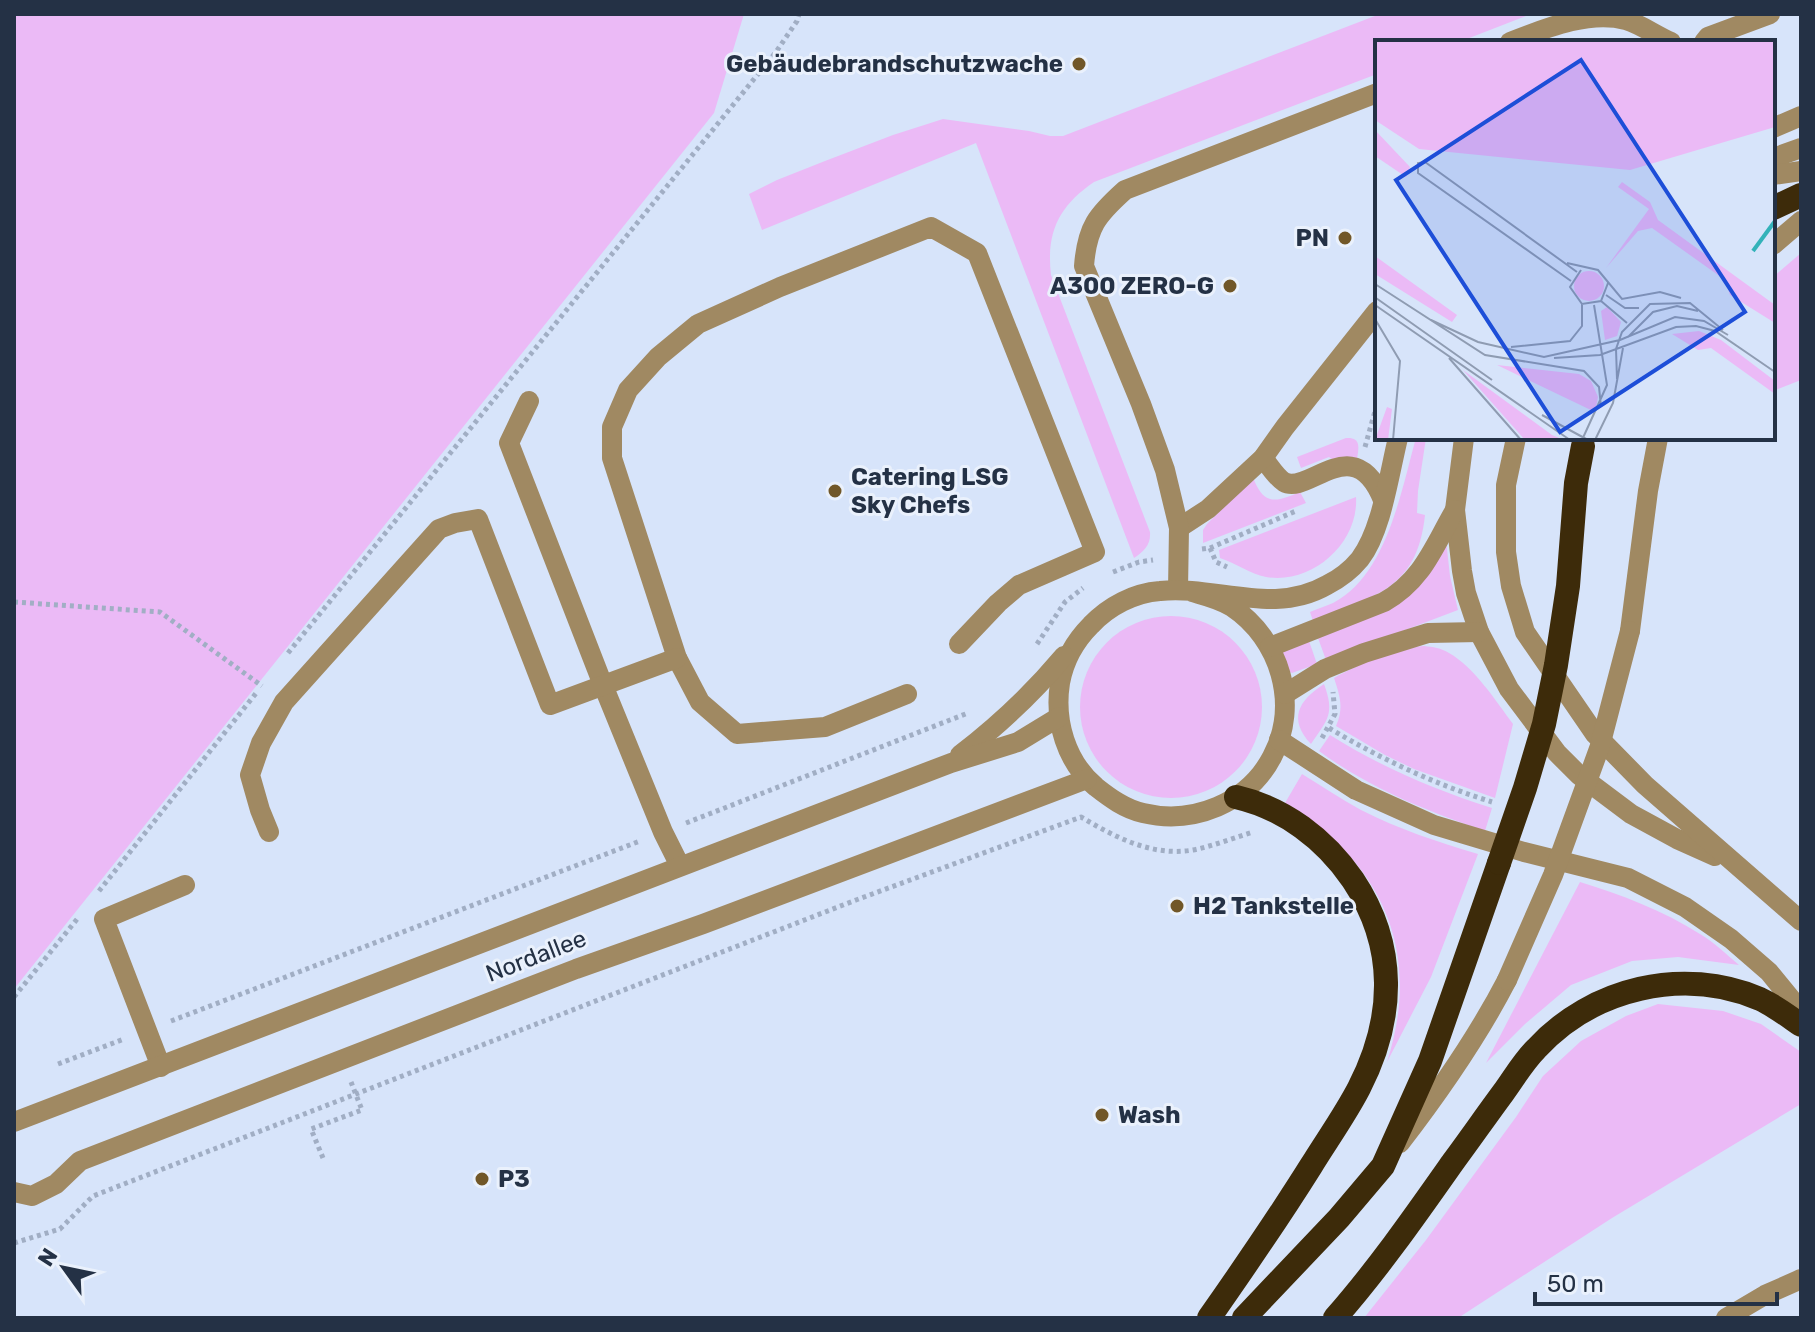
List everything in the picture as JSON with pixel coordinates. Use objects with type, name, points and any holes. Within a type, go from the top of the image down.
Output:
[{"type":"highway","points":[[1775,207],[1801,195]]},
{"type":"highway","points":[[1244,1318],[1330,1229],[1383,1166],[1430,1061],[1525,788],[1544,724],[1566,602],[1576,483],[1585,440]]},
{"type":"highway","points":[[1209,1318],[1281,1213],[1359,1087],[1382,1033],[1386,1005],[1385,958],[1379,932],[1348,872],[1316,838],[1275,810],[1236,797]]},
{"type":"highway","points":[[1335,1318],[1387,1255],[1527,1059],[1559,1027],[1585,1010],[1627,991],[1656,985],[1693,984],[1746,994],[1778,1009],[1801,1025]]},
{"type":"street","points":[[1706,40],[1770,14]]},
{"type":"street","points":[[1515,40],[1548,27],[1601,18],[1626,20],[1667,40]]},
{"type":"street","points":[[1185,591],[1179,528],[1165,470],[1084,266],[1086,245],[1094,222],[1125,190],[1375,94]]},
{"type":"street","points":[[1775,127],[1801,116]]},
{"type":"street","points":[[1775,143],[1801,147]]},
{"type":"street","points":[[1775,157],[1801,147]]},
{"type":"street","points":[[1775,175],[1801,171]]},
{"type":"street","points":[[1775,243],[1801,221]]},
{"type":"street","points":[[907,694],[825,727],[737,734],[700,702],[677,658],[612,458],[612,427],[628,390],[658,357],[698,324],[780,287],[931,227],[977,253],[1095,552],[1019,585],[959,644]]},
{"type":"street","points":[[1179,528],[1208,509],[1263,458],[1375,314]]},
{"type":"street","points":[[529,401],[509,443],[603,685],[680,866]]},
{"type":"street","points":[[1185,591],[1212,597],[1230,606],[1259,631],[1280,670],[1285,694],[1284,717],[1272,757],[1262,772],[1236,797],[1207,811],[1174,817],[1142,813],[1112,800],[1087,779],[1073,761],[1064,739],[1058,695],[1070,653],[1082,634],[1099,617],[1119,603],[1141,594],[1185,591],[1252,599],[1299,597],[1341,578],[1360,560],[1376,524],[1398,440]]},
{"type":"street","points":[[1464,440],[1455,510],[1466,593],[1479,632],[1522,708],[1557,753],[1579,775],[1631,814],[1736,866]]},
{"type":"street","points":[[1516,440],[1506,485],[1506,552],[1511,586],[1525,632],[1595,734],[1645,785],[1801,921]]},
{"type":"street","points":[[1383,1166],[1445,1083],[1494,1005],[1553,875],[1600,746],[1630,631],[1658,440]]},
{"type":"street","points":[[1263,458],[1283,482],[1294,484],[1332,469],[1348,466],[1363,471],[1372,479],[1383,500]]},
{"type":"street","points":[[1270,647],[1398,594],[1419,573],[1455,510]]},
{"type":"street","points":[[269,832],[250,775],[268,729],[284,702],[439,529],[478,519],[550,705],[677,658]]},
{"type":"street","points":[[1285,694],[1325,669],[1364,653],[1428,633],[1479,632]]},
{"type":"street","name":"Nordallee","points":[[951,763],[994,729],[1082,634]]},
{"type":"street","name":"Nordallee","points":[[14,1122],[951,763],[1018,742],[1059,717]]},
{"type":"street","points":[[1279,740],[1356,790],[1434,825],[1628,878],[1685,907],[1731,939],[1769,972],[1801,1011]]},
{"type":"street","name":"Nordallee","points":[[14,1192],[32,1196],[56,1184],[80,1161],[576,969],[1087,779]]},
{"type":"street","points":[[161,1067],[104,919],[185,885]]},
{"type":"street","points":[[1726,1318],[1765,1295],[1801,1279]]},
{"type":"path","points":[[282,661],[776,52],[799,14]]},
{"type":"path","points":[[1358,470],[1375,411]]},
{"type":"path","points":[[1210,548],[1305,507]]},
{"type":"path","points":[[1035,648],[1065,602],[1086,586]]},
{"type":"path","points":[[14,602],[160,612],[262,686],[99,892]]},
{"type":"path","points":[[1307,759],[1335,714],[1335,696],[1325,669]]},
{"type":"path","points":[[58,1064],[979,709]]},
{"type":"path","points":[[14,1243],[60,1229],[93,1196],[856,900],[1081,817],[1110,835],[1152,850],[1190,851],[1262,829],[1275,810]]},
{"type":"path","points":[[14,997],[80,916]]},
{"type":"shaded area","points":[[14,14],[744,14],[714,113],[14,989]]},
{"type":"shaded area","points":[[1380,14],[1531,14],[1464,40],[1375,40],[1375,75],[1094,182],[1064,211],[1053,233],[1051,275],[1150,532],[1146,547],[1134,558],[976,143],[762,230],[749,194],[825,161],[943,119],[1063,136]]},
{"type":"shaded area","points":[[1801,253],[1801,380],[1775,390],[1775,275]]},
{"type":"shaded area","points":[[1346,438],[1357,441],[1357,459],[1333,460],[1329,457],[1301,468],[1297,457]]},
{"type":"shaded area","points":[[1415,440],[1426,440],[1417,513],[1425,515],[1413,560],[1402,575],[1373,597],[1313,621],[1310,612],[1333,603],[1367,573],[1389,530]]},
{"type":"shaded area","points":[[1251,480],[1268,498],[1279,499],[1300,492],[1306,503],[1203,543],[1203,530],[1207,524]]},
{"type":"shaded area","points":[[1356,497],[1350,530],[1341,545],[1315,567],[1300,574],[1283,578],[1266,577],[1220,558],[1219,550]]},
{"type":"shaded area","points":[[1446,540],[1458,610],[1326,660],[1318,638],[1383,612]]},
{"type":"shaded area","points":[[1171,616],[1206,623],[1235,643],[1255,672],[1262,707],[1255,742],[1235,771],[1206,791],[1171,798],[1136,791],[1107,771],[1087,742],[1080,707],[1087,672],[1107,643],[1136,623]]},
{"type":"shaded area","points":[[1309,641],[1317,664],[1292,673],[1288,671],[1281,654],[1283,650]]},
{"type":"shaded area","points":[[1424,646],[1446,651],[1458,659],[1484,685],[1513,724],[1495,798],[1414,769],[1336,726],[1340,702],[1334,678],[1378,658]]},
{"type":"shaded area","points":[[1324,684],[1329,703],[1328,716],[1311,744],[1300,726],[1299,711],[1308,697]]},
{"type":"shaded area","points":[[1330,735],[1409,777],[1492,808],[1485,831],[1441,815],[1358,777],[1319,751]]},
{"type":"shaded area","points":[[1302,774],[1375,817],[1418,835],[1478,854],[1431,977],[1387,1062],[1397,1021],[1400,983],[1396,947],[1386,913],[1369,882],[1347,853],[1319,827],[1285,803]]},
{"type":"shaded area","points":[[1580,882],[1626,898],[1686,925],[1739,965],[1678,957],[1632,961],[1571,985],[1486,1063]]},
{"type":"shaded area","points":[[1658,1004],[1723,1011],[1761,1024],[1801,1052],[1801,1104],[1612,1218],[1458,1318],[1364,1318],[1426,1240],[1543,1076],[1581,1041],[1626,1016]]},
{"type":"place","name":"Gebäudebrandschutzwache","points":[[1079,64]]},
{"type":"place","name":"PN","points":[[1345,238]]},
{"type":"place","name":"A300 ZERO-G","points":[[1230,286]]},
{"type":"place","name":"Catering LSG Sky Chefs","points":[[835,491]]},
{"type":"place","name":"H2 Tankstelle","points":[[1177,906]]},
{"type":"place","name":"Wash","points":[[1102,1115]]},
{"type":"place","name":"P3","points":[[482,1179]]}]
